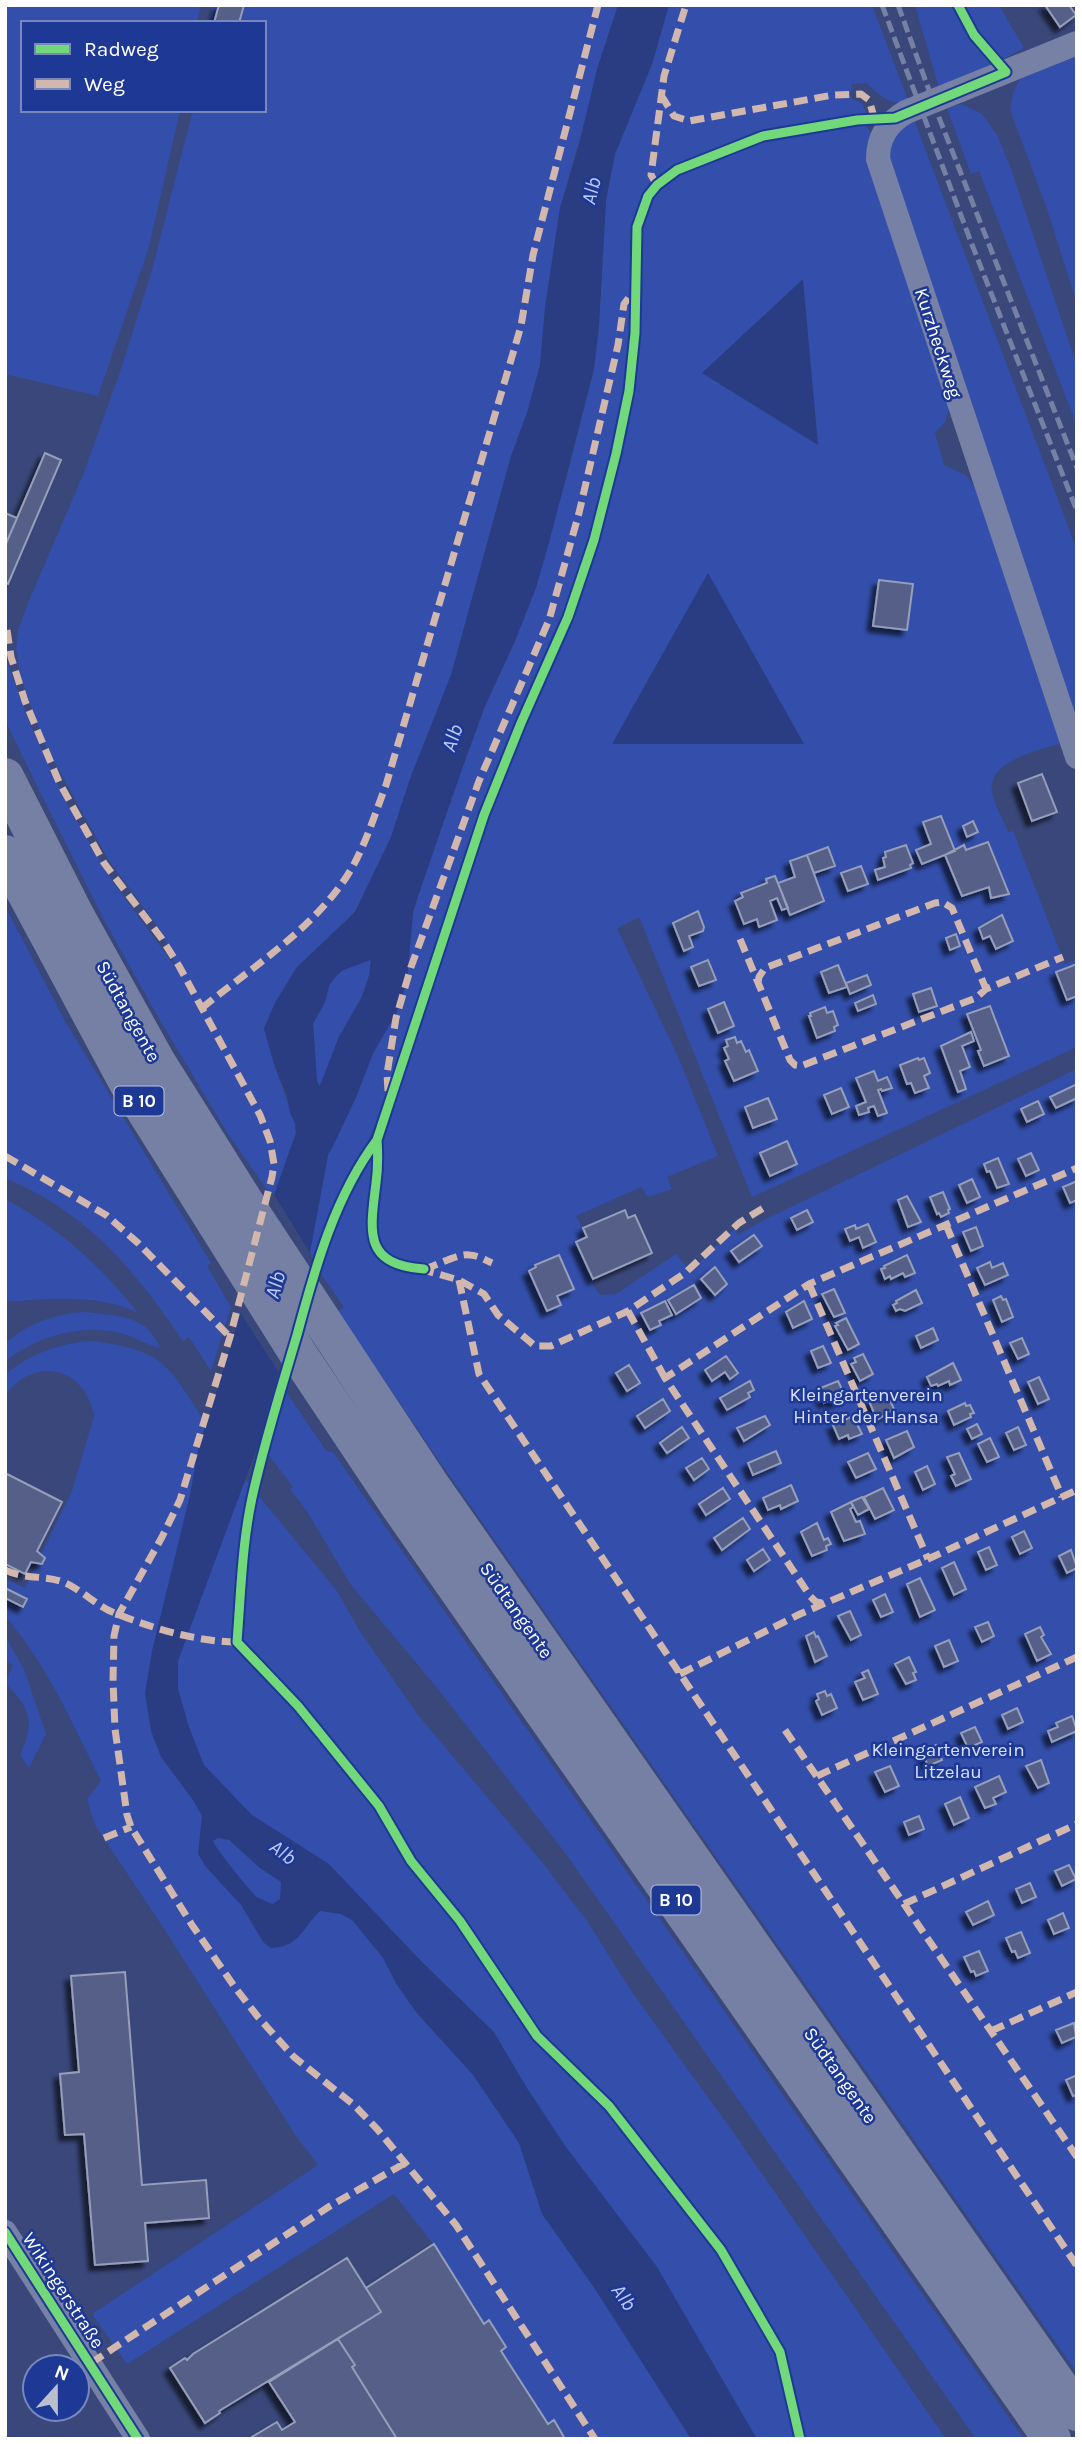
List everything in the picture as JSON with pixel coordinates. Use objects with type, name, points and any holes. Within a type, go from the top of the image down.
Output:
[{"type":"highway","name":"Südtangente","points":[[5,777],[75,915],[150,1049],[254,1217],[429,1483],[1077,2412]]},
{"type":"highway","name":"Südtangente","points":[[5,854],[128,1083],[302,1360],[406,1515],[1052,2439]]},
{"type":"street","name":"Kurzheckweg","points":[[1077,43],[906,112],[883,133],[878,159],[1077,757]]},
{"type":"street","name":"Wikingerstraße","points":[[5,2232],[138,2439]]},
{"type":"green space","points":[[5,5],[201,5],[197,21],[21,21],[21,112],[180,112],[149,247],[98,396],[5,374]]},
{"type":"green space","points":[[212,5],[618,5],[560,208],[545,308],[540,365],[527,413],[511,456],[451,675],[410,779],[391,837],[355,912],[297,968],[275,1003],[264,1028],[296,1133],[273,1198],[228,1134],[161,1022],[105,922],[5,720],[5,656],[30,724],[68,806],[111,879],[177,969],[161,931],[108,859],[45,745],[20,675],[16,649],[18,631],[28,603],[83,475],[121,369],[152,270],[192,112],[266,112],[266,21],[209,21]]},
{"type":"green space","points":[[669,5],[872,5],[909,103],[886,99],[867,83],[852,84],[850,95],[852,99],[862,103],[866,113],[863,115],[776,131],[716,150],[666,172],[647,191],[639,206],[633,228],[633,329],[627,387],[608,473],[576,587],[479,821],[389,1093],[314,1264],[309,1258],[330,1108],[317,1081],[313,1024],[325,1002],[329,986],[343,970],[373,959],[384,958],[389,965],[411,921],[426,868],[485,706],[515,641],[565,483],[594,369],[606,200],[615,154],[652,64]]},
{"type":"green space","points":[[915,5],[953,5],[969,35],[990,59],[991,66],[939,88]]},
{"type":"green space","points":[[961,5],[999,5],[1024,48],[1005,58],[998,57],[982,39]]},
{"type":"green space","points":[[1077,57],[1077,303],[1046,206],[1010,110],[1019,80]]},
{"type":"green space","points":[[962,104],[982,114],[997,135],[1011,169],[1077,366],[1077,426],[979,171],[971,174],[947,108]]},
{"type":"green space","points":[[913,117],[1077,550],[1077,722],[887,149],[890,136]]},
{"type":"green space","points":[[851,124],[865,126],[871,133],[950,406],[945,422],[935,433],[944,465],[966,475],[975,487],[1062,743],[1029,753],[1006,764],[993,781],[992,791],[1008,832],[1013,831],[1065,964],[1077,959],[1077,1047],[752,1197],[639,917],[617,928],[680,1061],[718,1156],[667,1177],[672,1189],[648,1197],[641,1187],[576,1216],[587,1237],[576,1242],[593,1279],[593,1285],[600,1295],[616,1294],[676,1254],[690,1271],[734,1229],[738,1235],[1077,1069],[1077,2373],[433,1452],[338,1311],[344,1307],[317,1268],[361,1169],[371,1154],[379,1152],[389,1125],[396,1089],[488,813],[563,641],[595,552],[634,388],[639,327],[640,226],[647,205],[654,193],[672,178],[744,145]]},
{"type":"green space","points":[[5,906],[65,1021],[211,1263],[207,1266],[231,1307],[211,1371],[189,1337],[183,1341],[146,1290],[107,1246],[61,1208],[5,1178]]},
{"type":"green space","points":[[5,1199],[43,1222],[78,1249],[138,1313],[106,1302],[90,1300],[5,1302]]},
{"type":"green space","points":[[84,1312],[118,1316],[142,1324],[161,1348],[120,1333],[74,1331],[30,1345],[5,1362],[5,1344],[23,1330],[52,1317]]},
{"type":"green space","points":[[88,1341],[135,1349],[160,1362],[173,1375],[206,1423],[195,1468],[238,1496],[245,1479],[337,1591],[359,1630],[418,1715],[542,1862],[587,1921],[632,1992],[733,2132],[946,2439],[565,2439],[554,2421],[548,2424],[501,2351],[506,2347],[488,2321],[484,2324],[434,2245],[394,2194],[127,2364],[92,2314],[318,2165],[296,2136],[95,1825],[87,1799],[101,1781],[34,1654],[5,1616],[5,1579],[25,1588],[72,1491],[94,1416],[89,1399],[81,1386],[70,1377],[58,1372],[44,1371],[17,1382],[5,1395],[5,1375],[24,1361],[44,1352]]},
{"type":"green space","points":[[284,1389],[327,1452],[333,1452],[1024,2439],[976,2439],[566,1854],[438,1689],[351,1585],[308,1513],[290,1489],[293,1487],[268,1454]]},
{"type":"green space","points":[[5,1636],[24,1669],[46,1734],[29,1768],[20,1755],[28,1733],[28,1716],[20,1700],[5,1683],[13,1665],[5,1661]]},
{"type":"water","name":"Alb","points":[[618,5],[669,5],[652,64],[615,154],[606,200],[594,369],[536,588],[485,706],[394,966],[389,966],[383,958],[343,970],[329,986],[325,1002],[313,1024],[317,1081],[330,1108],[332,1134],[309,1258],[260,1440],[178,1661],[178,1689],[204,1765],[252,1815],[329,1864],[421,1961],[494,2032],[566,2147],[657,2267],[757,2439],[691,2439],[595,2289],[542,2214],[519,2143],[473,2075],[416,2012],[397,1985],[383,1958],[353,1921],[341,1914],[320,1911],[300,1936],[288,1944],[271,1948],[263,1942],[241,1905],[206,1867],[198,1854],[202,1816],[161,1757],[151,1731],[145,1693],[152,1651],[190,1495],[198,1450],[247,1293],[273,1198],[296,1133],[287,1096],[264,1029],[275,1003],[296,968],[355,912],[391,837],[410,779],[451,675],[511,456],[527,413],[540,365],[545,308],[560,208],[579,145],[597,69]],"holes":[[[218,1838],[229,1840],[260,1868],[281,1882],[280,1899],[273,1904],[257,1897],[248,1887],[213,1841]]]},
{"type":"water","points":[[803,279],[818,445],[702,373]]},
{"type":"water","points":[[708,573],[804,744],[612,744]]},
{"type":"pier","points":[[272,1191],[313,1258],[281,1376],[238,1309]]},
{"type":"building","points":[[219,5],[244,5],[240,21],[215,21]]},
{"type":"building","points":[[1045,5],[1069,5],[1076,15],[1060,27]]},
{"type":"building","points":[[45,453],[61,460],[8,584],[5,583],[5,546]]},
{"type":"building","points":[[5,513],[17,518],[5,546]]},
{"type":"building","points":[[879,580],[913,584],[907,630],[873,626]]},
{"type":"building","points":[[1042,774],[1057,812],[1032,821],[1018,783]]},
{"type":"building","points":[[941,816],[955,851],[922,864],[916,850],[931,844],[923,822]]},
{"type":"building","points":[[973,821],[978,832],[967,837],[963,826]]},
{"type":"building","points":[[988,842],[1009,894],[991,898],[989,887],[962,896],[945,855],[964,845],[966,850]]},
{"type":"building","points":[[906,845],[913,863],[911,868],[878,880],[875,870],[885,867],[885,852]]},
{"type":"building","points":[[828,847],[835,866],[814,873],[807,855]]},
{"type":"building","points":[[807,855],[824,901],[790,915],[778,883],[795,877],[790,861]]},
{"type":"building","points":[[861,866],[868,884],[848,891],[841,873]]},
{"type":"building","points":[[775,876],[788,908],[782,910],[777,898],[770,901],[777,920],[759,927],[757,919],[744,924],[735,901],[743,897],[741,893],[767,883],[766,879]]},
{"type":"building","points":[[698,911],[703,931],[689,936],[693,947],[684,951],[673,923]]},
{"type":"building","points":[[1002,915],[1013,941],[996,949],[990,936],[983,939],[979,928]]},
{"type":"building","points":[[956,934],[960,946],[950,950],[946,938]]},
{"type":"building","points":[[708,960],[716,980],[699,986],[691,967]]},
{"type":"building","points":[[1077,964],[1077,996],[1067,1000],[1056,972]]},
{"type":"building","points":[[838,965],[847,987],[829,993],[821,972]]},
{"type":"building","points":[[867,975],[871,985],[850,994],[846,983]]},
{"type":"building","points":[[931,988],[937,1006],[919,1012],[913,994]]},
{"type":"building","points":[[873,995],[876,1004],[858,1011],[855,1003]]},
{"type":"building","points":[[724,1002],[734,1026],[718,1033],[708,1009]]},
{"type":"building","points":[[990,1006],[1009,1056],[984,1066],[978,1051],[981,1050],[967,1014]]},
{"type":"building","points":[[825,1007],[827,1013],[833,1011],[838,1025],[834,1027],[835,1031],[817,1038],[809,1016],[810,1013]]},
{"type":"building","points":[[971,1032],[974,1041],[962,1046],[970,1067],[960,1071],[966,1089],[958,1092],[941,1046]]},
{"type":"building","points":[[735,1037],[737,1043],[741,1041],[746,1052],[749,1050],[758,1071],[734,1081],[725,1061],[729,1059],[724,1048],[728,1046],[726,1040]]},
{"type":"building","points":[[924,1058],[930,1073],[924,1076],[929,1088],[915,1093],[911,1083],[907,1084],[900,1065]]},
{"type":"building","points":[[874,1071],[878,1081],[887,1077],[892,1088],[878,1090],[887,1113],[878,1116],[874,1106],[868,1108],[869,1112],[859,1115],[856,1106],[866,1102],[856,1078]]},
{"type":"building","points":[[1077,1084],[1077,1098],[1056,1108],[1050,1097]]},
{"type":"building","points":[[841,1088],[849,1107],[832,1114],[824,1095]]},
{"type":"building","points":[[768,1098],[777,1119],[753,1128],[745,1107]]},
{"type":"building","points":[[1038,1101],[1044,1114],[1027,1122],[1021,1109]]},
{"type":"building","points":[[787,1141],[797,1164],[770,1176],[760,1153]]},
{"type":"building","points":[[1031,1153],[1039,1170],[1026,1176],[1018,1159]]},
{"type":"building","points":[[998,1158],[1009,1184],[997,1188],[984,1164]]},
{"type":"building","points":[[972,1179],[980,1197],[967,1203],[959,1185]]},
{"type":"building","points":[[1077,1181],[1077,1200],[1070,1203],[1063,1187]]},
{"type":"building","points":[[943,1192],[950,1209],[949,1213],[941,1217],[930,1197]]},
{"type":"building","points":[[907,1196],[921,1222],[908,1227],[898,1200]]},
{"type":"building","points":[[625,1210],[628,1218],[635,1215],[652,1253],[593,1279],[576,1242],[587,1237],[583,1228]]},
{"type":"building","points":[[807,1210],[813,1222],[797,1230],[791,1218]]},
{"type":"building","points":[[868,1224],[876,1242],[863,1248],[859,1237],[850,1241],[845,1229],[855,1225],[856,1229]]},
{"type":"building","points":[[976,1227],[983,1246],[971,1251],[963,1232]]},
{"type":"building","points":[[754,1235],[762,1246],[739,1262],[731,1251]]},
{"type":"building","points":[[559,1255],[574,1289],[557,1296],[561,1305],[547,1311],[529,1271],[536,1267],[535,1265]]},
{"type":"building","points":[[907,1255],[915,1273],[905,1277],[903,1273],[885,1279],[881,1269]]},
{"type":"building","points":[[990,1262],[992,1268],[1003,1263],[1008,1275],[985,1285],[977,1268]]},
{"type":"building","points":[[715,1267],[727,1284],[715,1295],[701,1279]]},
{"type":"building","points":[[694,1285],[701,1298],[676,1314],[668,1300]]},
{"type":"building","points":[[834,1289],[845,1313],[834,1317],[822,1294]]},
{"type":"building","points":[[916,1290],[922,1303],[905,1311],[896,1311],[893,1305],[896,1301]]},
{"type":"building","points":[[1001,1296],[1003,1300],[1006,1299],[1013,1317],[1002,1322],[993,1300]]},
{"type":"building","points":[[665,1301],[672,1315],[659,1321],[661,1325],[650,1330],[641,1313]]},
{"type":"building","points":[[804,1301],[812,1319],[793,1328],[786,1312]]},
{"type":"building","points":[[846,1318],[859,1344],[848,1350],[835,1326]]},
{"type":"building","points":[[933,1328],[938,1340],[921,1348],[916,1336]]},
{"type":"building","points":[[1022,1338],[1029,1354],[1018,1359],[1010,1343]]},
{"type":"building","points":[[823,1346],[831,1363],[818,1368],[811,1351]]},
{"type":"building","points":[[863,1354],[873,1374],[860,1381],[851,1364],[856,1362],[854,1358]]},
{"type":"building","points":[[726,1356],[738,1373],[730,1379],[725,1372],[712,1381],[705,1370]]},
{"type":"building","points":[[953,1363],[961,1380],[950,1385],[949,1381],[931,1386],[927,1377]]},
{"type":"building","points":[[629,1365],[640,1383],[627,1391],[616,1373]]},
{"type":"building","points":[[1039,1377],[1049,1399],[1038,1404],[1028,1382]]},
{"type":"building","points":[[750,1381],[754,1390],[748,1393],[750,1397],[727,1410],[720,1398]]},
{"type":"building","points":[[838,1381],[846,1398],[833,1403],[832,1399],[824,1403],[818,1389]]},
{"type":"building","points":[[880,1396],[882,1401],[889,1398],[894,1409],[877,1420],[869,1401]]},
{"type":"building","points":[[663,1399],[670,1411],[645,1428],[637,1416]]},
{"type":"building","points":[[965,1403],[966,1406],[970,1405],[974,1413],[954,1425],[948,1411]]},
{"type":"building","points":[[765,1416],[770,1425],[744,1441],[737,1428]]},
{"type":"building","points":[[853,1416],[862,1434],[849,1439],[848,1435],[839,1439],[833,1425]]},
{"type":"building","points":[[977,1424],[982,1434],[972,1439],[967,1429]]},
{"type":"building","points":[[682,1427],[689,1438],[667,1453],[660,1443]]},
{"type":"building","points":[[1018,1427],[1026,1445],[1014,1450],[1006,1433]]},
{"type":"building","points":[[907,1431],[914,1447],[894,1458],[886,1440]]},
{"type":"building","points":[[990,1438],[999,1457],[987,1462],[978,1444]]},
{"type":"building","points":[[776,1451],[781,1463],[753,1475],[748,1463]]},
{"type":"building","points":[[868,1453],[876,1469],[856,1478],[848,1462]]},
{"type":"building","points":[[959,1453],[971,1479],[956,1486],[951,1476],[955,1474],[947,1457]]},
{"type":"building","points":[[702,1458],[709,1469],[694,1480],[686,1468]]},
{"type":"building","points":[[927,1466],[935,1484],[923,1490],[915,1472]]},
{"type":"building","points":[[5,1473],[62,1502],[37,1551],[45,1558],[42,1564],[31,1562],[25,1574],[5,1564]]},
{"type":"building","points":[[791,1485],[798,1501],[781,1509],[780,1505],[768,1510],[763,1498]]},
{"type":"building","points":[[723,1488],[730,1499],[706,1515],[699,1504]]},
{"type":"building","points":[[883,1488],[894,1510],[875,1519],[864,1497]]},
{"type":"building","points":[[862,1497],[869,1509],[858,1515],[851,1502]]},
{"type":"building","points":[[851,1502],[853,1507],[850,1509],[856,1522],[860,1521],[865,1534],[844,1541],[831,1512]]},
{"type":"building","points":[[743,1518],[750,1529],[722,1550],[714,1538]]},
{"type":"building","points":[[817,1523],[824,1540],[828,1538],[831,1544],[826,1546],[827,1550],[812,1556],[801,1532]]},
{"type":"building","points":[[1024,1531],[1032,1548],[1020,1554],[1012,1537]]},
{"type":"building","points":[[989,1547],[997,1565],[986,1570],[978,1552]]},
{"type":"building","points":[[763,1549],[770,1560],[754,1571],[747,1560]]},
{"type":"building","points":[[1071,1550],[1077,1568],[1067,1573],[1059,1556]]},
{"type":"building","points":[[954,1562],[966,1589],[954,1595],[942,1568]]},
{"type":"building","points":[[920,1578],[935,1610],[920,1617],[907,1584]]},
{"type":"building","points":[[5,1588],[27,1599],[23,1607],[5,1598]]},
{"type":"building","points":[[885,1594],[893,1612],[881,1617],[873,1600]]},
{"type":"building","points":[[850,1611],[861,1635],[851,1640],[838,1616]]},
{"type":"building","points":[[988,1622],[994,1636],[982,1642],[975,1627]]},
{"type":"building","points":[[1040,1627],[1044,1635],[1041,1637],[1051,1654],[1037,1661],[1025,1634]]},
{"type":"building","points":[[814,1632],[827,1656],[815,1662],[806,1636]]},
{"type":"building","points":[[949,1640],[958,1661],[944,1667],[935,1646]]},
{"type":"building","points":[[909,1657],[916,1672],[913,1673],[916,1680],[906,1684],[895,1664]]},
{"type":"building","points":[[868,1670],[878,1694],[863,1700],[855,1682],[865,1678],[862,1673]]},
{"type":"building","points":[[825,1691],[827,1696],[831,1694],[837,1708],[822,1715],[816,1701],[819,1699],[817,1694]]},
{"type":"building","points":[[1017,1708],[1023,1722],[1008,1729],[1002,1715]]},
{"type":"building","points":[[1072,1716],[1077,1731],[1052,1742],[1048,1731],[1058,1727],[1056,1723]]},
{"type":"building","points":[[975,1727],[982,1742],[968,1748],[961,1733]]},
{"type":"building","points":[[936,1745],[942,1760],[928,1766],[922,1751]]},
{"type":"building","points":[[1041,1760],[1049,1783],[1038,1788],[1026,1766]]},
{"type":"building","points":[[890,1766],[899,1786],[885,1792],[875,1772]]},
{"type":"building","points":[[999,1776],[1006,1792],[993,1798],[996,1804],[985,1808],[975,1787]]},
{"type":"building","points":[[960,1797],[969,1818],[954,1825],[945,1804]]},
{"type":"building","points":[[919,1816],[924,1829],[909,1835],[904,1822]]},
{"type":"building","points":[[1069,1865],[1076,1879],[1062,1886],[1055,1871]]},
{"type":"building","points":[[1030,1883],[1036,1897],[1022,1903],[1016,1889]]},
{"type":"building","points":[[988,1901],[994,1915],[973,1925],[966,1912]]},
{"type":"building","points":[[1063,1913],[1069,1928],[1054,1934],[1048,1920]]},
{"type":"building","points":[[1021,1932],[1030,1953],[1018,1958],[1006,1938]]},
{"type":"building","points":[[979,1951],[988,1971],[976,1976],[964,1957]]},
{"type":"building","points":[[125,1972],[142,2185],[206,2180],[209,2218],[145,2223],[148,2261],[95,2265],[84,2134],[65,2135],[60,2074],[79,2072],[71,1976]]},
{"type":"building","points":[[1074,2023],[1076,2037],[1062,2043],[1056,2030]]},
{"type":"building","points":[[1077,2075],[1077,2095],[1073,2096],[1066,2080]]},
{"type":"building","points":[[434,2244],[484,2324],[489,2320],[506,2347],[501,2351],[548,2424],[554,2420],[565,2439],[397,2439],[352,2367],[355,2365],[338,2339],[381,2312],[366,2288]]},
{"type":"building","points":[[347,2258],[381,2312],[219,2411],[220,2413],[205,2423],[170,2368],[185,2358],[187,2360]]},
{"type":"building","points":[[338,2339],[355,2365],[352,2367],[397,2439],[253,2439],[252,2437],[277,2422],[282,2430],[295,2422],[269,2382]]},
{"type":"waterway","points":[[315,1140],[356,1045],[379,1005],[388,979],[394,914]]},
{"type":"railway","points":[[882,5],[971,242],[1077,511]]},
{"type":"railway","points":[[898,5],[938,115],[1077,468]]},
{"type":"marked path","points":[[202,1008],[297,933],[314,916],[345,879],[368,833],[386,785],[521,326],[533,255],[598,5]]},
{"type":"marked path","points":[[657,185],[651,175],[664,76],[686,5]]},
{"type":"marked path","points":[[661,95],[674,116],[689,121],[833,95],[861,94],[869,100],[875,120]]},
{"type":"marked path","points":[[388,1091],[387,1074],[396,1018],[411,967],[479,781],[549,620],[579,513],[618,345],[624,304],[635,289]]},
{"type":"marked path","points":[[7,630],[11,657],[25,701],[59,782],[104,863],[162,939],[179,966],[260,1115],[270,1141],[274,1164],[230,1337],[180,1500],[119,1614],[114,1636],[115,1729],[127,1815],[131,1827],[192,1925],[258,2017],[294,2057],[354,2105],[378,2130],[456,2225],[595,2439]]},
{"type":"marked path","points":[[758,983],[765,968],[942,902],[952,908],[986,989]]},
{"type":"marked path","points":[[740,939],[790,1060],[801,1066],[976,998],[986,989],[1063,957]]},
{"type":"marked path","points":[[5,1156],[106,1215],[138,1243],[230,1337]]},
{"type":"marked path","points":[[822,1603],[816,1602],[810,1596],[665,1378],[809,1284],[1077,1168]]},
{"type":"marked path","points":[[420,1269],[459,1280],[484,1294],[498,1315],[535,1346],[551,1346],[628,1311],[685,1273],[739,1223],[765,1207]]},
{"type":"marked path","points":[[946,1225],[1062,1497]]},
{"type":"marked path","points":[[424,1269],[465,1255],[492,1263]]},
{"type":"marked path","points":[[459,1280],[479,1374],[1077,2266]]},
{"type":"marked path","points":[[809,1284],[928,1559]]},
{"type":"marked path","points":[[628,1311],[665,1378]]},
{"type":"marked path","points":[[680,1674],[800,1614],[1077,1490]]},
{"type":"marked path","points":[[5,1570],[63,1582],[110,1611],[156,1628],[205,1639],[237,1642]]},
{"type":"marked path","points":[[817,1776],[1077,1657]]},
{"type":"marked path","points":[[785,1730],[1077,2157]]},
{"type":"marked path","points":[[904,1904],[1077,1824]]},
{"type":"marked path","points":[[104,1838],[131,1827]]},
{"type":"marked path","points":[[991,2031],[1077,1992]]},
{"type":"marked path","points":[[91,2363],[330,2206],[405,2163]]},
{"type":"cycle path","points":[[424,1269],[390,1261],[380,1253],[375,1243],[372,1217],[377,1140],[484,815],[568,617],[594,540],[629,391],[635,333],[637,227],[648,196],[657,185],[677,170],[763,136],[857,120],[895,118],[1006,72],[974,35],[958,5]]},
{"type":"cycle path","points":[[377,1140],[349,1185],[328,1233],[269,1431],[247,1527],[237,1642],[298,1706],[379,1806],[411,1861],[460,1921],[537,2036],[609,2106],[721,2250],[780,2352],[800,2439]]},
{"type":"cycle path","points":[[5,2232],[138,2439]]},
{"type":"park label","name":"Kleingartenverein Hinter der Hansa","points":[[866,1405]]},
{"type":"park label","name":"Kleingartenverein Litzelau","points":[[948,1760]]}]
